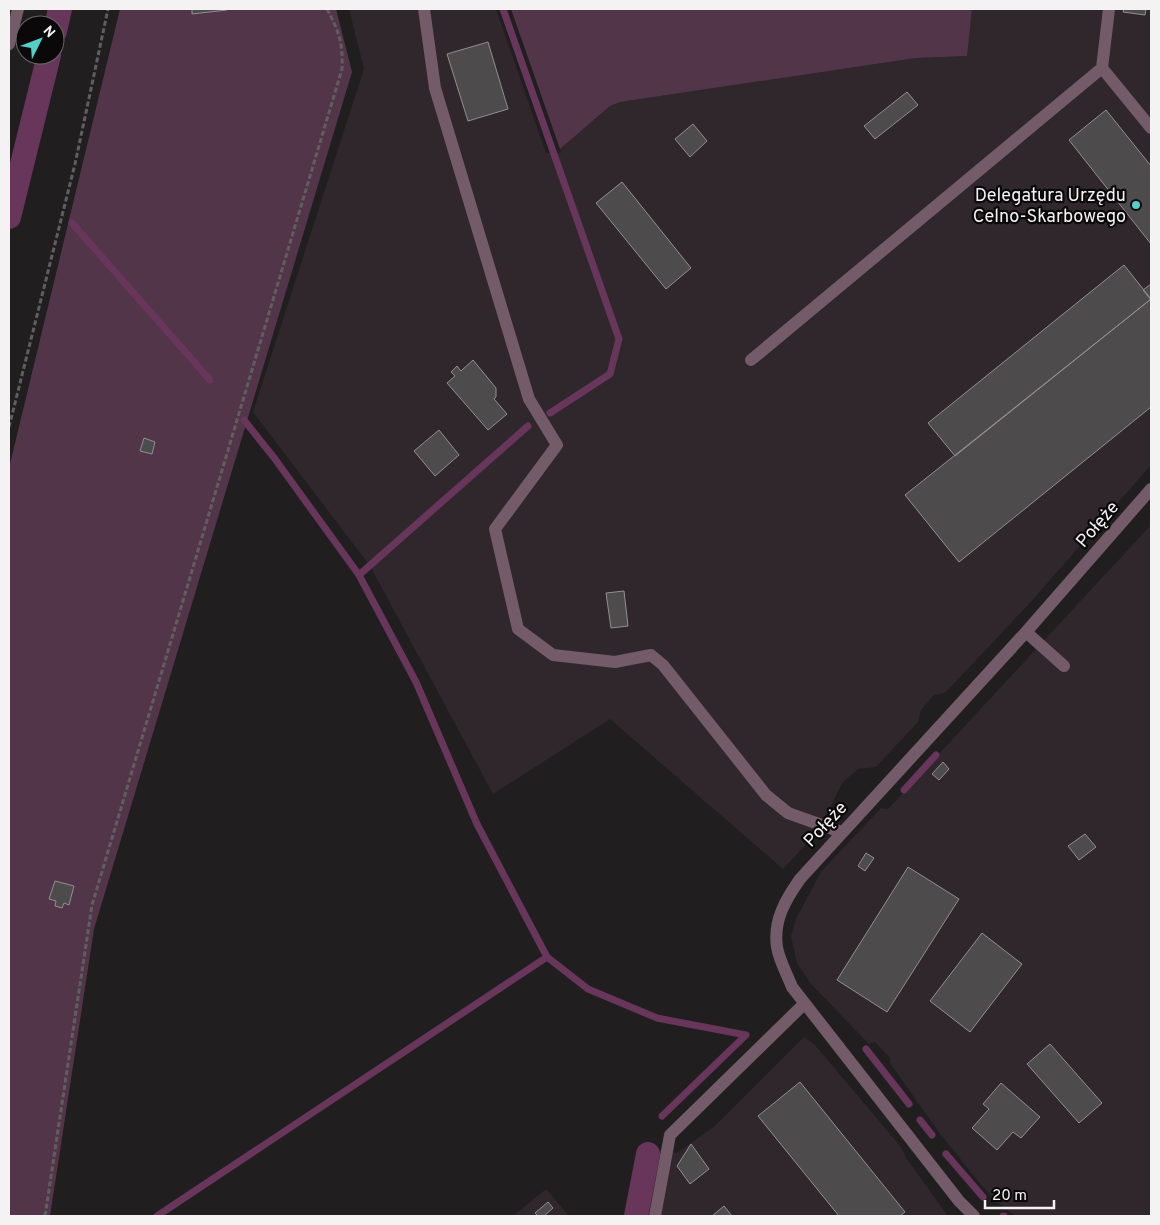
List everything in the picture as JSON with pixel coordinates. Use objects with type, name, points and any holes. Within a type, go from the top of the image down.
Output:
[{"type":"street","points":[[9,44],[18,9]]},
{"type":"street","points":[[424,9],[435,88],[526,390],[529,399],[557,445],[495,529],[518,629],[553,654],[615,662],[651,655],[663,665],[766,795],[788,813],[841,832]]},
{"type":"street","points":[[751,360],[1102,68],[1109,9]]},
{"type":"street","points":[[1102,68],[1151,128]]},
{"type":"street","name":"Połęże","points":[[974,1216],[959,1201],[792,987],[777,948],[776,932],[780,914],[785,900],[800,879],[841,832],[882,790],[1026,632],[1151,489]]},
{"type":"street","points":[[1026,632],[1064,666]]},
{"type":"street","points":[[655,1216],[670,1135],[804,1004]]},
{"type":"path","points":[[9,427],[75,164],[108,9]]},
{"type":"path","points":[[45,1216],[92,905],[342,69],[343,48],[336,26],[326,9]]},
{"type":"shaded area","points":[[120,9],[336,9],[352,72],[94,929],[50,1216],[9,1216],[9,468]]},
{"type":"shaded area","points":[[349,9],[496,9],[546,153],[561,153],[560,149],[610,106],[620,102],[916,58],[966,56],[972,9],[1151,9],[1151,465],[1028,605],[945,693],[934,695],[921,710],[918,722],[876,767],[858,769],[842,783],[830,808],[809,841],[783,869],[610,719],[493,794],[370,566],[253,412],[364,69]]},
{"type":"shaded area","points":[[511,9],[972,9],[967,56],[916,58],[620,102],[610,106],[560,149]]},
{"type":"shaded area","points":[[1151,525],[1151,1216],[1017,1216],[1005,1209],[982,1186],[938,1131],[890,1063],[890,1058],[875,1042],[869,1044],[812,985],[797,963],[791,936],[796,919],[821,872],[881,808],[888,809]]},
{"type":"shaded area","points":[[804,1037],[814,1044],[901,1147],[906,1158],[948,1216],[640,1216],[644,1188],[655,1149],[677,1153],[715,1126]]},
{"type":"shaded area","points":[[546,1189],[569,1216],[513,1216]]},
{"type":"building","points":[[192,9],[227,9],[227,10],[192,14]]},
{"type":"building","points":[[1124,9],[1146,9],[1145,15],[1123,12]]},
{"type":"building","points":[[488,42],[508,109],[468,121],[447,54]]},
{"type":"building","points":[[907,92],[918,105],[875,139],[864,126]]},
{"type":"building","name":"Delegatura Urzędu Celno-Skarbowego","points":[[1106,110],[1151,166],[1151,244],[1069,140]]},
{"type":"building","points":[[693,124],[707,141],[690,157],[675,139]]},
{"type":"building","points":[[622,182],[691,268],[666,289],[596,203]]},
{"type":"building","points":[[1124,265],[1151,299],[955,456],[928,423]]},
{"type":"building","points":[[1151,284],[1151,300],[1143,290]]},
{"type":"building","points":[[1151,299],[1151,407],[959,562],[905,495]]},
{"type":"building","points":[[473,360],[496,388],[496,397],[494,399],[507,414],[488,430],[447,383],[455,376],[451,372],[457,366],[461,371]]},
{"type":"building","points":[[439,430],[459,455],[435,476],[414,451]]},
{"type":"building","points":[[144,438],[155,442],[152,454],[140,451]]},
{"type":"building","points":[[624,591],[628,626],[611,628],[606,593]]},
{"type":"building","points":[[943,762],[949,769],[939,780],[932,774]]},
{"type":"building","points":[[1085,834],[1096,847],[1079,860],[1068,846]]},
{"type":"building","points":[[866,853],[874,858],[865,871],[858,866]]},
{"type":"building","points":[[908,867],[959,899],[887,1012],[837,980]]},
{"type":"building","points":[[55,881],[74,886],[69,905],[64,903],[62,908],[55,906],[56,901],[49,899]]},
{"type":"building","points":[[982,933],[1022,964],[970,1032],[930,1001]]},
{"type":"building","points":[[1050,1044],[1102,1103],[1079,1123],[1027,1064]]},
{"type":"building","points":[[800,1082],[905,1212],[900,1216],[839,1216],[758,1116]]},
{"type":"building","points":[[1001,1083],[1040,1117],[1021,1138],[1013,1132],[997,1150],[972,1128],[989,1109],[983,1104]]},
{"type":"building","points":[[691,1144],[709,1169],[690,1184],[677,1166]]},
{"type":"building","points":[[548,1202],[553,1208],[544,1216],[538,1216],[535,1213]]},
{"type":"building","points":[[724,1206],[732,1216],[712,1216]]},
{"type":"waterway","points":[[59,15],[60,9]]},
{"type":"waterway","points":[[503,9],[619,339],[610,374],[550,413]]},
{"type":"waterway","points":[[9,217],[47,65]]},
{"type":"waterway","points":[[72,223],[210,380]]},
{"type":"waterway","points":[[244,420],[275,459],[359,575],[416,682],[477,824],[547,957],[588,989],[657,1018],[746,1035],[662,1116]]},
{"type":"waterway","points":[[359,575],[528,426]]},
{"type":"waterway","points":[[904,790],[936,755]]},
{"type":"waterway","points":[[157,1216],[547,957]]},
{"type":"waterway","points":[[866,1049],[909,1104]]},
{"type":"waterway","points":[[920,1120],[932,1135]]},
{"type":"waterway","points":[[636,1216],[648,1154]]},
{"type":"waterway","points":[[946,1154],[983,1197]]},
{"type":"place","name":"Delegatura Urzędu Celno-Skarbowego","points":[[1136,205]]}]
